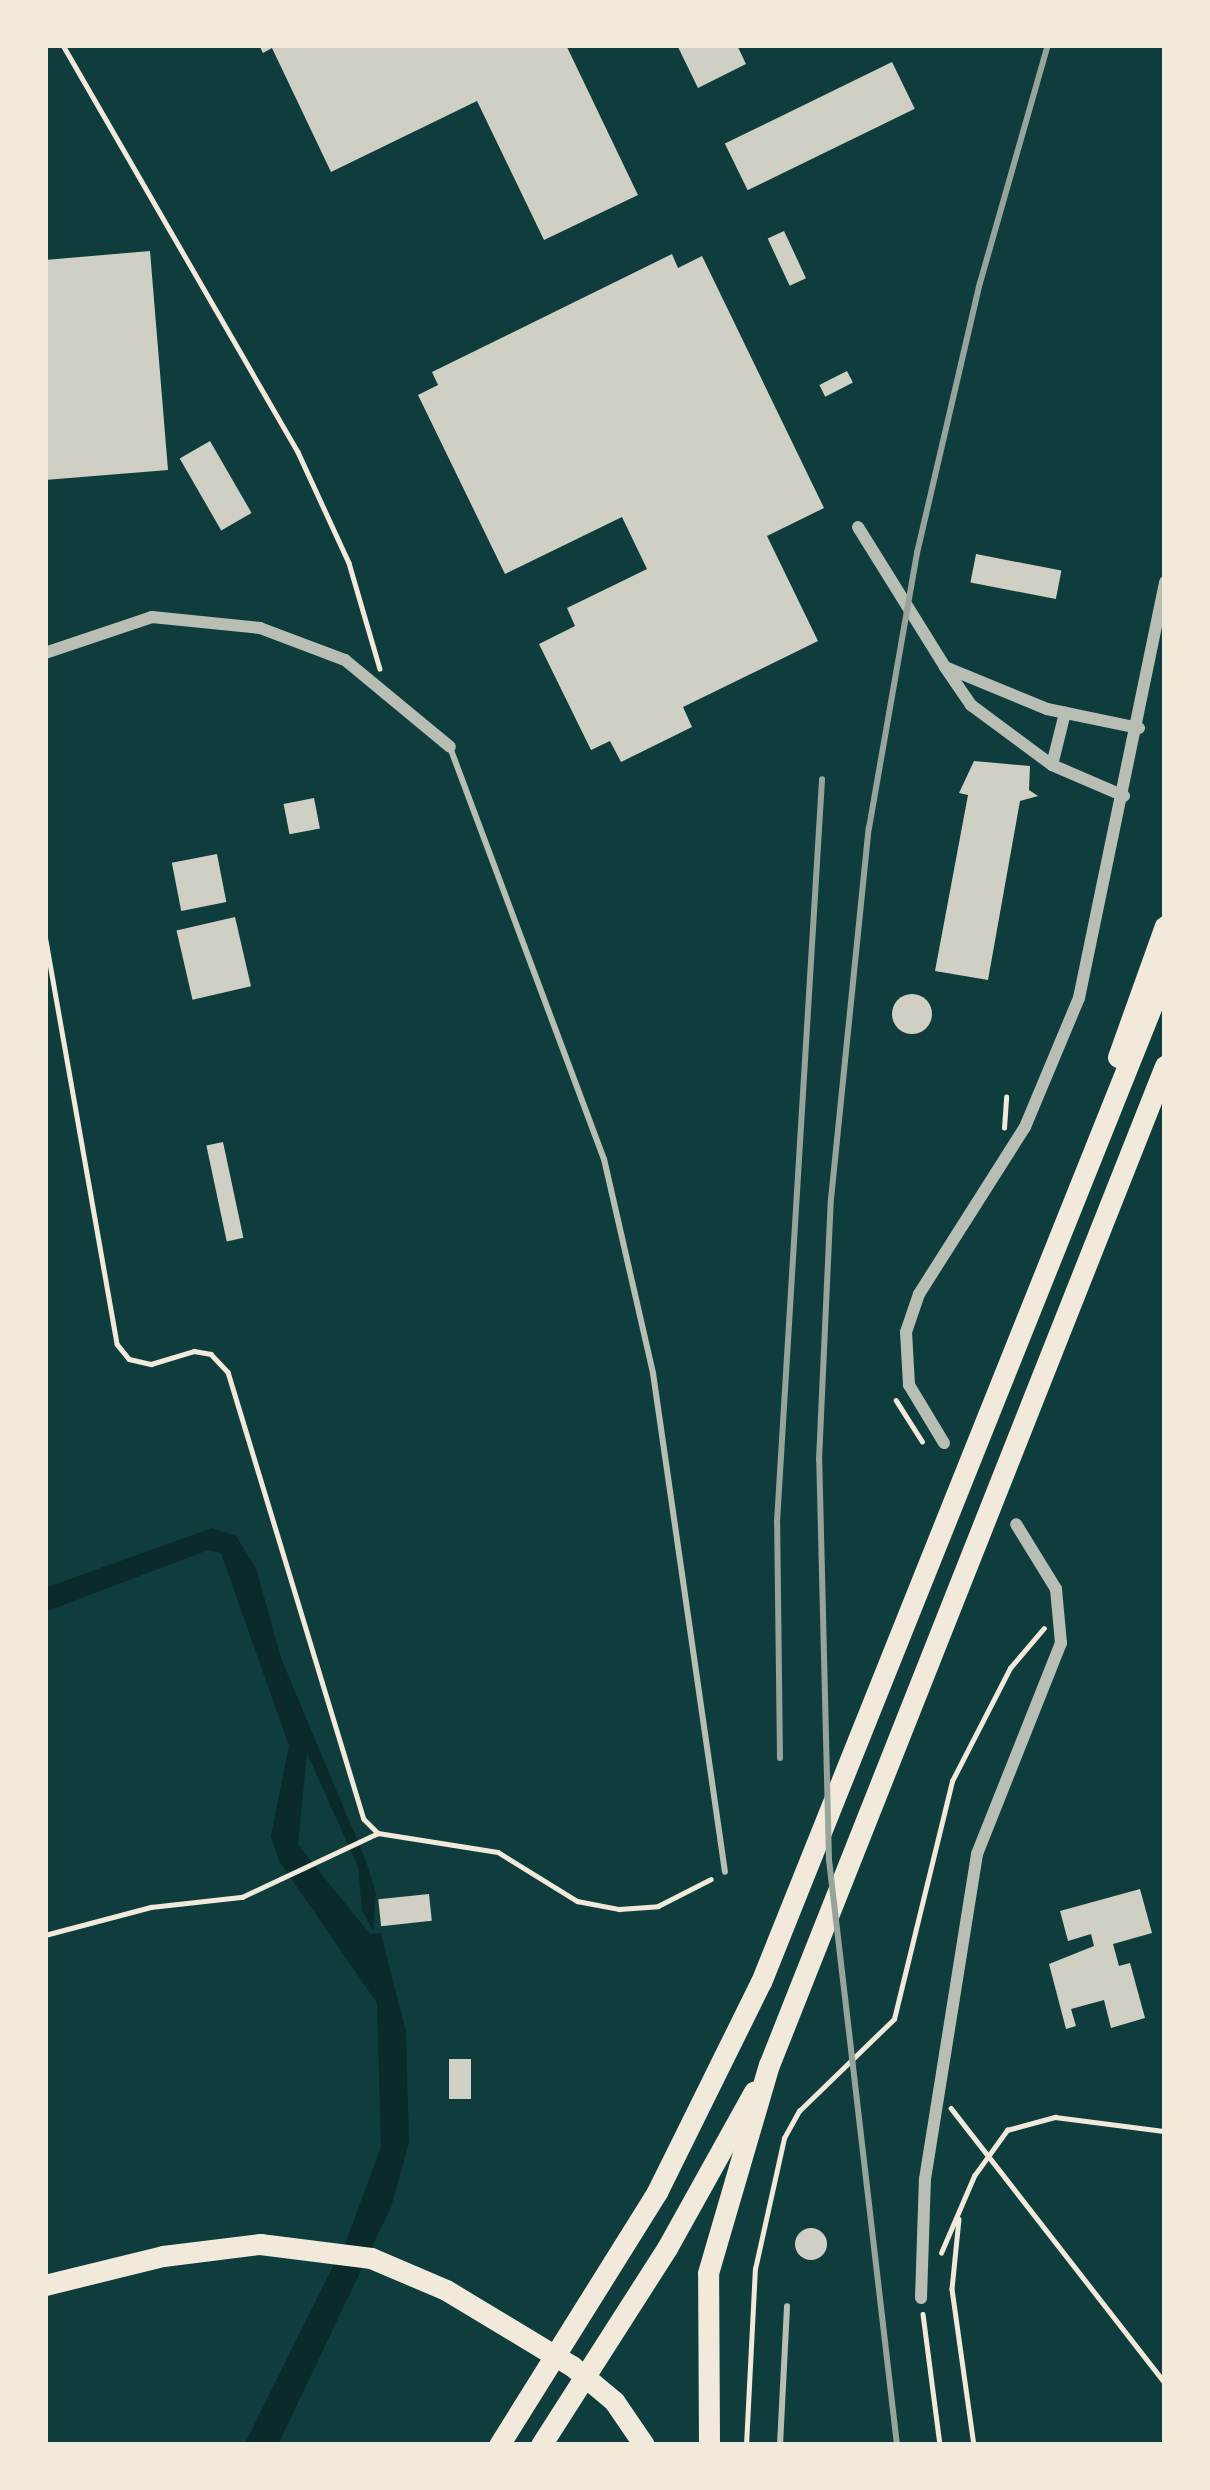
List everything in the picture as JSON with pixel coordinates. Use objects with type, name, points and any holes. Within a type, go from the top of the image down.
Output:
[{"type":"main road","points":[[1066,1223],[1165,926]]},
{"type":"main road","points":[[499,2445],[657,2192],[760,1982],[1165,974]]},
{"type":"main road","points":[[710,2445],[708,2272],[769,2065],[1165,1066]]},
{"type":"main road","points":[[542,2445],[611,2337],[769,2065]]},
{"type":"main road","points":[[45,2285],[163,2256],[260,2244],[371,2258],[446,2290],[572,2366],[614,2401],[644,2445]]},
{"type":"street","points":[[858,527],[868,554],[971,705],[1052,765],[1124,796]]},
{"type":"street","points":[[944,1443],[909,1385],[906,1332],[919,1294],[1003,1168],[1062,1045],[1089,962],[1165,582]]},
{"type":"street","points":[[45,653],[129,621],[205,617],[306,641],[386,689],[450,747]]},
{"type":"street","points":[[945,667],[1065,713],[1139,728]]},
{"type":"street","points":[[1052,765],[1065,713]]},
{"type":"street","points":[[921,2297],[925,2179],[943,2097],[981,1838],[1061,1642],[1056,1589],[1016,1524]]},
{"type":"lane","points":[[450,747],[604,1159],[653,1373],[725,1872]]},
{"type":"lane","points":[[780,2445],[787,2306]]},
{"type":"path","points":[[63,45],[298,452],[349,563],[386,689]]},
{"type":"path","points":[[45,935],[117,1344],[129,1359],[151,1364],[194,1351],[212,1354],[228,1372],[364,1820],[378,1833]]},
{"type":"path","points":[[746,2445],[754,2269],[771,2190],[799,2111],[894,2019],[952,1781],[1046,1616]]},
{"type":"path","points":[[45,1934],[151,1907],[242,1898],[310,1859],[378,1833],[498,1852],[577,1900],[619,1909],[658,1906],[725,1872]]},
{"type":"path","points":[[943,2097],[1165,2383]]},
{"type":"path","points":[[937,2262],[987,2154],[1007,2129],[1055,2116],[1165,2131]]},
{"type":"path","points":[[961,2209],[952,2289],[974,2445]]},
{"type":"path","points":[[921,2297],[940,2445]]},
{"type":"water","points":[[212,1528],[236,1536],[256,1568],[281,1658],[366,1861],[376,1894],[373,1930],[362,1911],[358,1867],[307,1753],[298,1845],[370,1934],[381,1933],[406,2032],[409,2143],[391,2207],[278,2445],[244,2445],[348,2236],[381,2147],[377,2003],[279,1861],[271,1836],[289,1746],[221,1553],[208,1550],[45,1612],[45,1588]]},
{"type":"building","points":[[259,45],[566,45],[638,195],[544,240],[477,101],[331,172],[272,48],[263,53]]},
{"type":"building","points":[[677,45],[737,45],[746,64],[698,88]]},
{"type":"building","points":[[892,62],[915,109],[748,190],[725,144]]},
{"type":"building","points":[[784,231],[806,278],[790,286],[768,239]]},
{"type":"building","points":[[150,251],[168,470],[45,480],[45,260]]},
{"type":"building","points":[[672,254],[678,268],[702,256],[824,508],[767,536],[818,641],[683,707],[692,727],[621,762],[610,741],[591,750],[539,644],[575,626],[567,608],[647,569],[622,517],[505,574],[418,395],[438,385],[432,372]]},
{"type":"building","points":[[847,371],[853,383],[825,397],[819,385]]},
{"type":"building","points":[[210,441],[252,513],[221,530],[180,458]]},
{"type":"building","points":[[976,554],[1061,571],[1056,599],[970,582]]},
{"type":"building","points":[[974,761],[1030,766],[1029,790],[1038,796],[1020,801],[988,980],[935,971],[968,795],[959,793]]},
{"type":"building","points":[[314,798],[320,828],[289,834],[284,804]]},
{"type":"building","points":[[217,854],[226,902],[181,911],[172,863]]},
{"type":"building","points":[[235,917],[251,986],[193,1000],[177,930]]},
{"type":"building","points":[[912,994],[926,1000],[932,1014],[926,1028],[912,1034],[898,1028],[892,1014],[898,1000]]},
{"type":"building","points":[[223,1142],[243,1238],[227,1241],[206,1146]]},
{"type":"building","points":[[1140,1889],[1152,1933],[1113,1944],[1119,1966],[1130,1963],[1145,2018],[1111,2028],[1104,2000],[1071,2009],[1076,2026],[1066,2029],[1049,1964],[1094,1946],[1091,1934],[1068,1941],[1060,1911]]},
{"type":"building","points":[[429,1894],[432,1921],[381,1926],[378,1899]]},
{"type":"building","points":[[449,2059],[471,2059],[471,2099],[449,2099]]},
{"type":"building","points":[[811,2228],[823,2232],[827,2244],[823,2256],[811,2260],[799,2256],[795,2244],[799,2232]]},
{"type":"railway","points":[[897,2445],[829,1860],[819,1460],[831,1199],[869,828],[917,553],[980,283],[1048,45]]},
{"type":"railway","points":[[780,1758],[777,1522],[822,779]]}]
